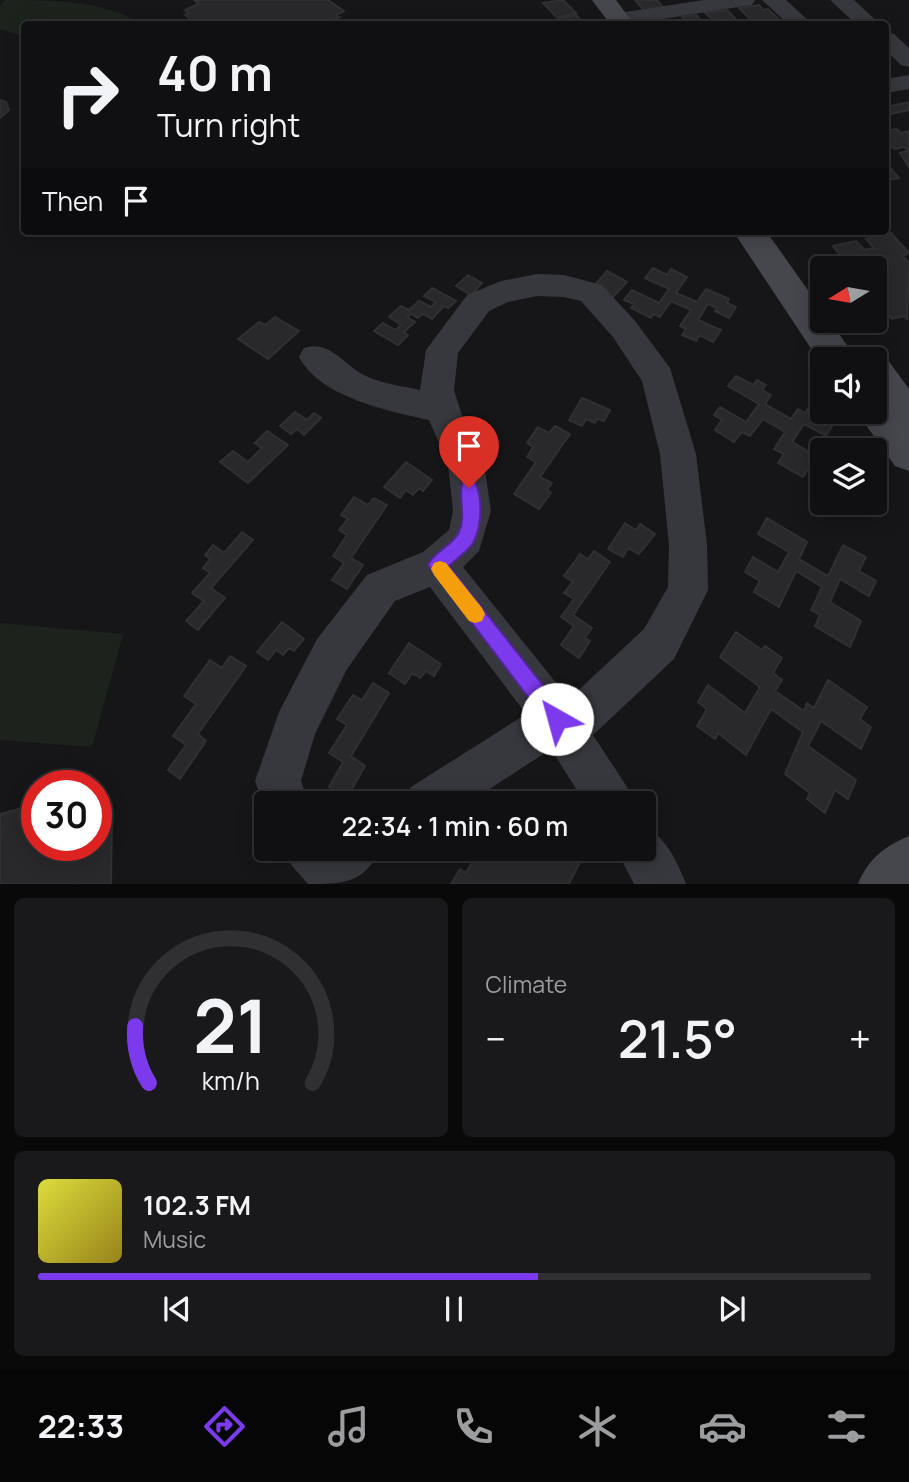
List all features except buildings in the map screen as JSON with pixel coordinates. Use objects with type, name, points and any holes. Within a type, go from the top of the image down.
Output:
[{"type":"street","points":[[588,0],[613,21]]},
{"type":"street","points":[[604,0],[614,21]]},
{"type":"street","points":[[773,0],[798,21]]},
{"type":"street","points":[[841,0],[866,21]]},
{"type":"street","points":[[626,21],[734,1],[745,21]]},
{"type":"street","points":[[889,43],[909,60]]},
{"type":"street","points":[[889,85],[909,82]]},
{"type":"street","points":[[752,235],[830,347]]},
{"type":"street","points":[[778,235],[810,279]]},
{"type":"street","points":[[282,791],[278,781],[295,728],[332,654],[381,588],[437,565],[466,539],[472,511],[466,464],[450,432],[438,390],[442,350],[478,303],[500,292],[537,285],[564,286],[591,293],[624,329],[659,377],[678,454],[688,545],[688,590],[659,644],[561,725],[448,791]]},
{"type":"street","points":[[315,357],[353,384],[384,396],[443,410]]},
{"type":"street","points":[[887,387],[909,418]]},
{"type":"street","points":[[885,424],[909,454]]},
{"type":"street","points":[[437,565],[561,725],[603,791]]},
{"type":"street","points":[[648,861],[662,884]]},
{"type":"street","points":[[885,884],[909,862]]},
{"type":"shaded area","points":[[5,0],[77,3],[111,10],[136,21],[21,21],[21,36],[0,29],[0,5]]},
{"type":"shaded area","points":[[0,623],[123,634],[92,747],[0,740]]},
{"type":"slow traffic","points":[[440,569],[475,614]]},
{"type":"route","points":[[469,488],[472,511],[466,539],[437,565],[557,719]]}]
